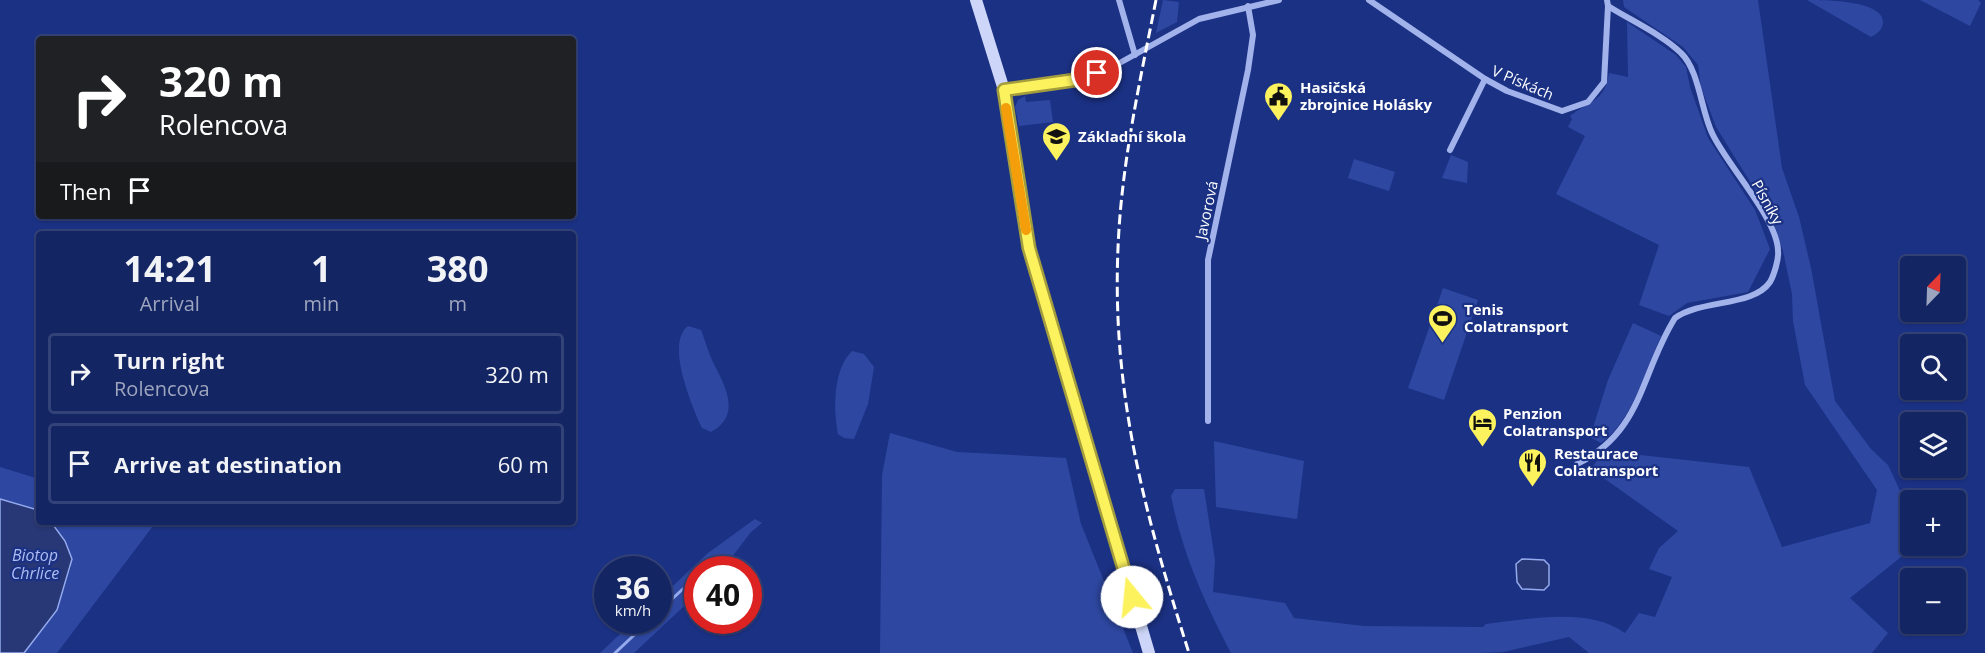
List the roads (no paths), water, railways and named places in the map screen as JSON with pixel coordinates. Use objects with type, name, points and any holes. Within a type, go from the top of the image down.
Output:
[{"type":"street","points":[[976,0],[1004,90],[1030,253],[1149,653]]},
{"type":"street","points":[[1119,0],[1135,55]]},
{"type":"street","points":[[1004,90],[1086,77],[1135,55],[1199,19],[1280,0]]},
{"type":"street","name":"V Pískách","points":[[1369,0],[1485,79],[1562,111],[1588,102],[1604,82],[1608,3]]},
{"type":"street","name":"Písníky","points":[[1574,473],[1577,464],[1589,458],[1620,432],[1675,318],[1688,309],[1758,295],[1772,279],[1778,251],[1767,220],[1712,134],[1696,88],[1692,66],[1680,52],[1608,3]]},
{"type":"street","name":"Javorová","points":[[1208,421],[1208,260],[1248,70],[1253,34],[1248,6]]},
{"type":"street","points":[[1450,150],[1485,79]]},
{"type":"water","name":"Biotop Chrlice","points":[[0,499],[36,509],[36,525],[53,525],[65,541],[72,559],[57,610],[24,653],[0,653]]},
{"type":"water","points":[[1522,559],[1544,560],[1549,565],[1549,585],[1544,590],[1522,589],[1517,582],[1516,564]]},
{"type":"waterway","points":[[672,599],[684,588]]},
{"type":"waterway","points":[[615,653],[635,634]]},
{"type":"railway","points":[[1156,0],[1134,114],[1121,200],[1117,286],[1119,340],[1133,445],[1144,496],[1189,653]]},
{"type":"place","name":"Hasičská zbrojnice Holásky","points":[[1279,122]]},
{"type":"place","name":"Základní škola","points":[[1057,162]]},
{"type":"place","name":"Tenis Colatransport","points":[[1443,344]]},
{"type":"place","name":"Penzion Colatransport","points":[[1482,448]]},
{"type":"place","name":"Restaurace Colatransport","points":[[1533,488]]}]
